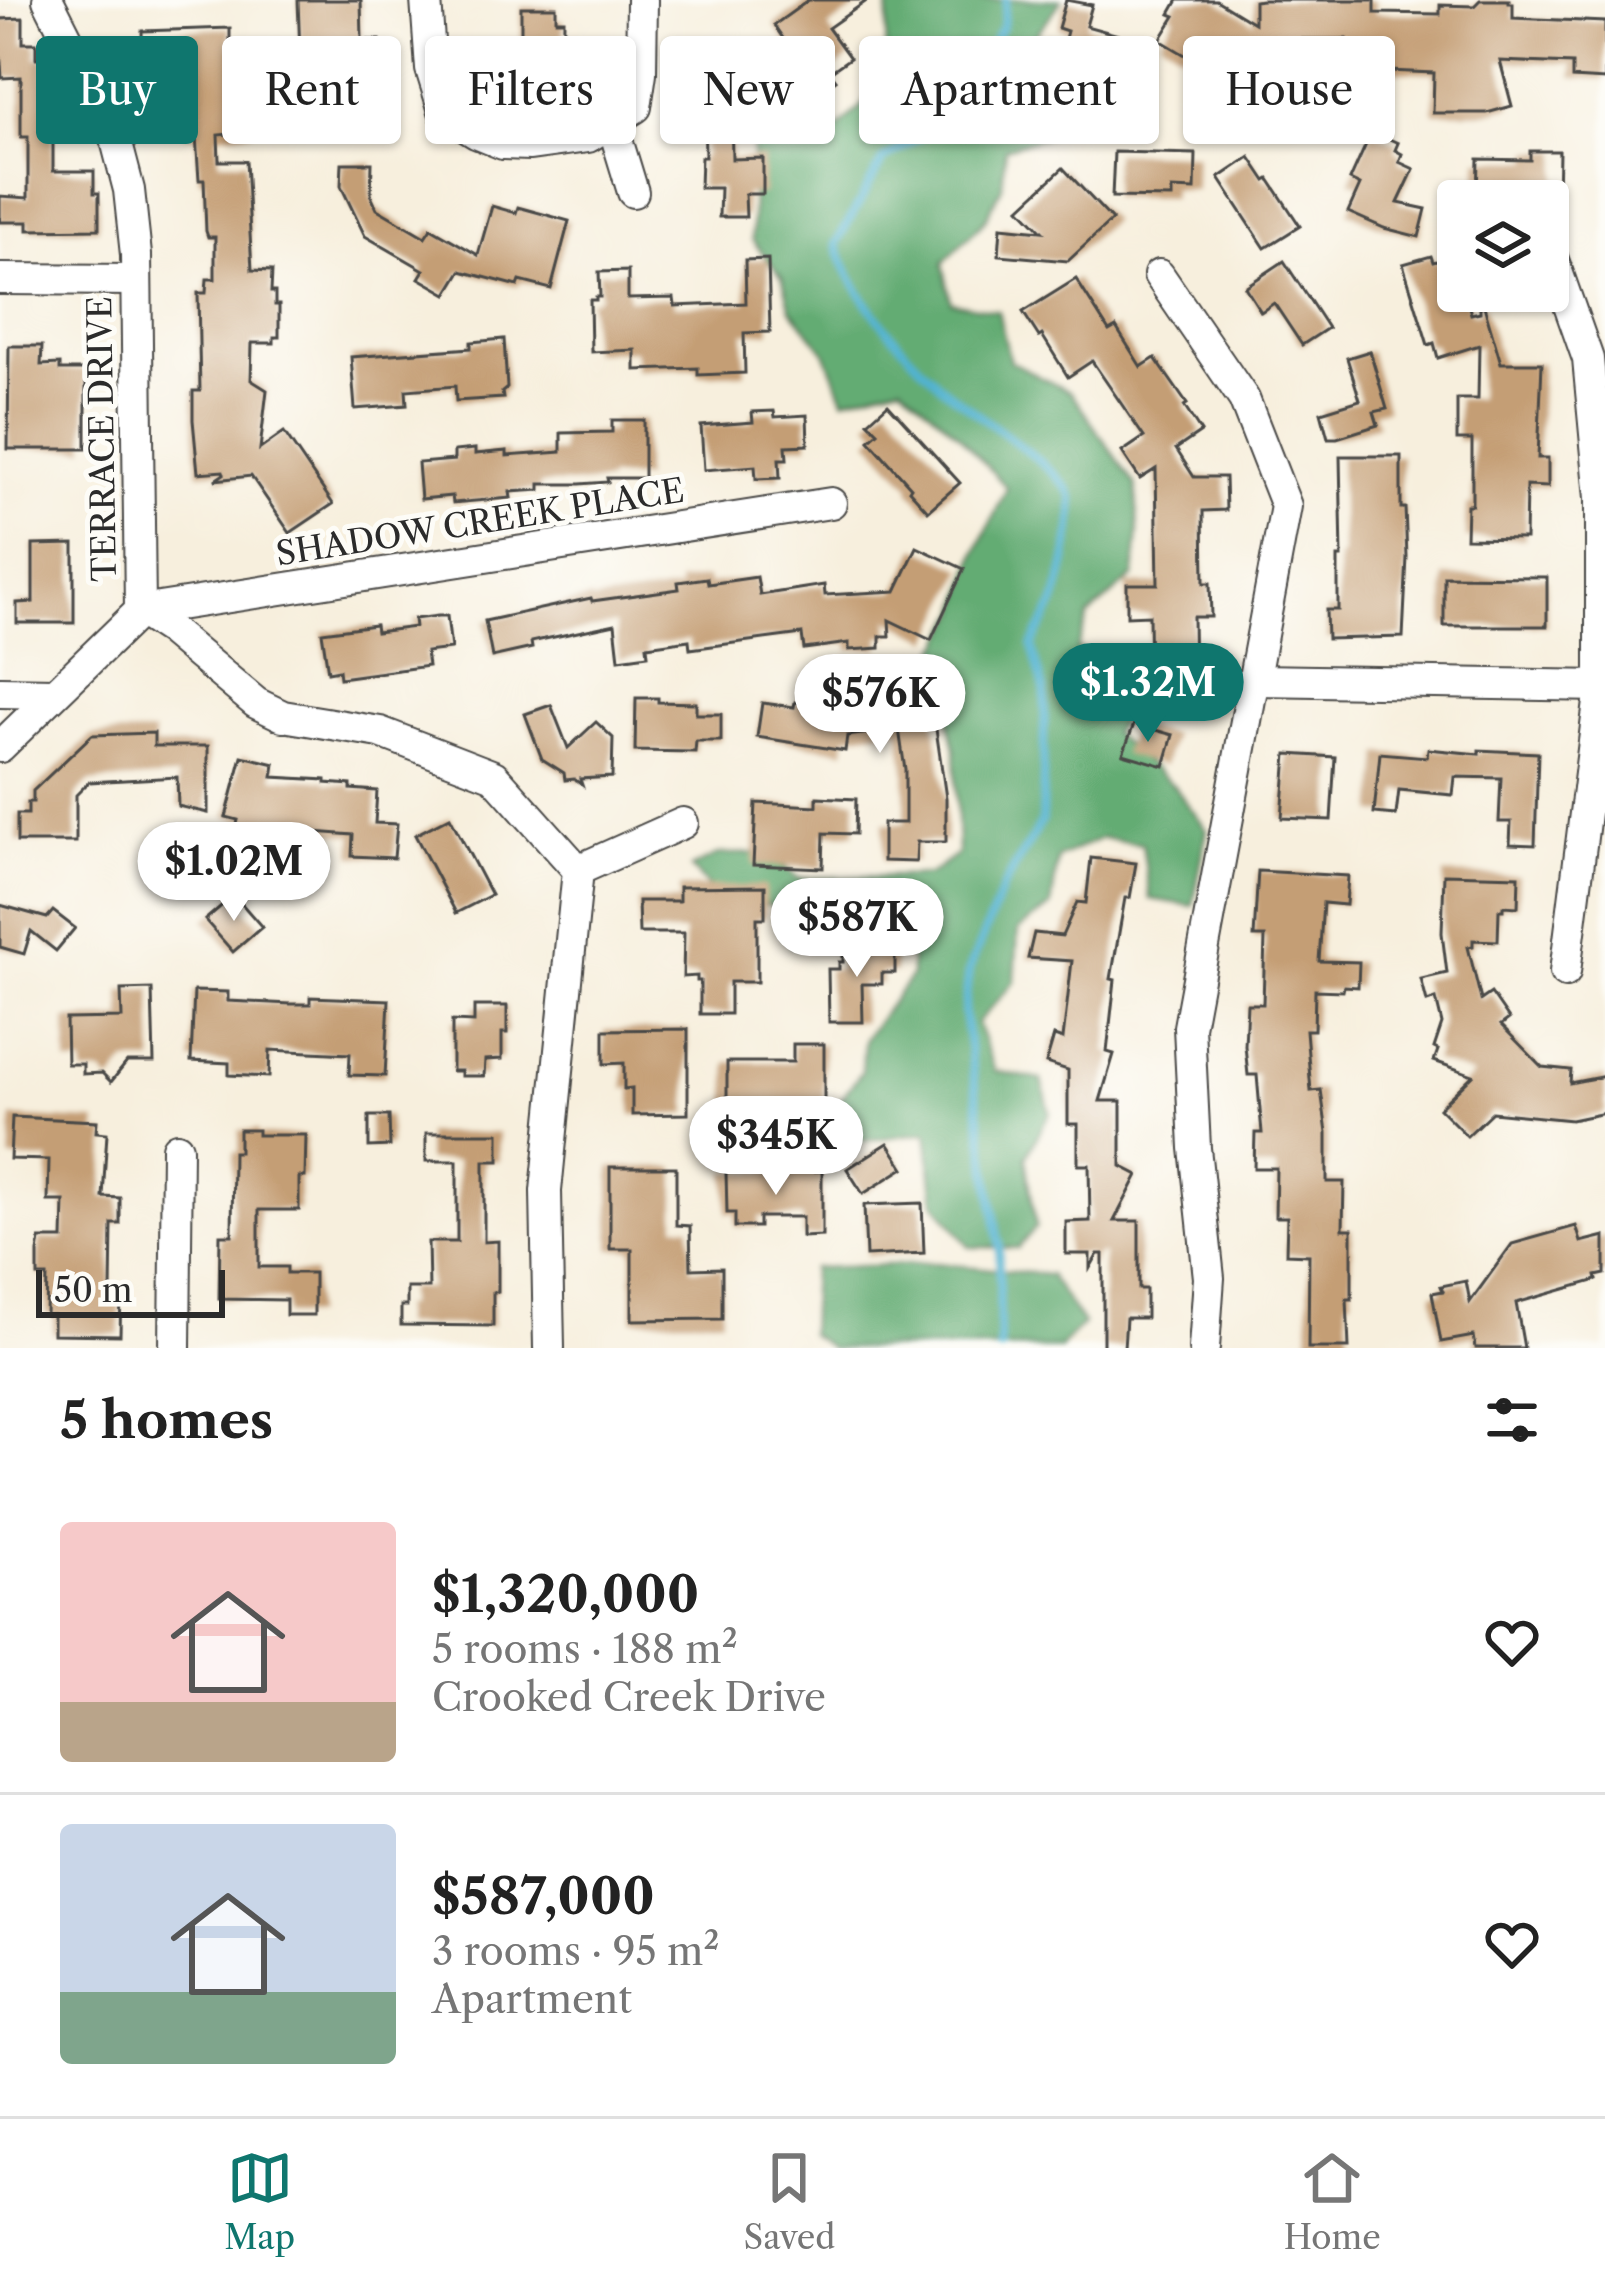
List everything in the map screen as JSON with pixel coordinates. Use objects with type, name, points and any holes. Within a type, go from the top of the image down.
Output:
[{"type":"street","name":"TERRACE DRIVE","points":[[48,0],[117,144],[131,203],[140,611],[256,703],[283,716],[380,732],[494,776],[578,870]]},
{"type":"street","points":[[426,0],[428,36]]},
{"type":"street","points":[[636,107],[642,0]]},
{"type":"street","points":[[503,144],[537,144]]},
{"type":"street","points":[[618,144],[633,192]]},
{"type":"street","points":[[1159,274],[1244,400],[1286,506],[1189,1027],[1209,1279],[1204,1348]]},
{"type":"street","points":[[0,279],[136,280]]},
{"type":"street","points":[[1565,972],[1603,686],[1601,498],[1588,359],[1569,305]]},
{"type":"street","name":"SHADOW CREEK PLACE","points":[[140,611],[831,503]]},
{"type":"street","points":[[0,747],[140,611]]},
{"type":"street","points":[[1256,680],[1603,686]]},
{"type":"street","points":[[0,692],[54,693]]},
{"type":"street","points":[[549,1348],[546,1191],[578,870],[683,823]]},
{"type":"street","points":[[176,1348],[177,1148]]},
{"type":"green space","points":[[889,0],[1062,0],[1035,36],[886,36]]},
{"type":"green space","points":[[859,108],[859,144],[1020,144],[1005,148],[1002,187],[985,220],[943,263],[951,302],[998,311],[1010,361],[1071,393],[1136,486],[1134,576],[1088,616],[1077,649],[1143,668],[1136,700],[1112,733],[1174,786],[1207,830],[1193,906],[1150,899],[1142,844],[1102,838],[1058,858],[1051,907],[1018,930],[1015,982],[977,1023],[995,1071],[1042,1080],[1050,1113],[1026,1157],[1036,1227],[1018,1248],[969,1247],[935,1202],[927,1132],[857,1142],[828,1116],[862,1071],[864,1039],[911,976],[910,947],[850,931],[791,946],[784,908],[716,895],[691,868],[719,854],[768,853],[799,879],[929,875],[958,854],[955,749],[934,657],[958,613],[976,553],[1007,488],[956,432],[901,384],[844,399],[825,352],[791,309],[782,277],[752,240],[753,144],[835,144],[835,125],[838,129]]},
{"type":"green space","points":[[937,1263],[1049,1275],[1083,1324],[1060,1348],[831,1348],[809,1334],[812,1268]]},
{"type":"building","points":[[298,0],[361,0],[362,36],[299,36]]},
{"type":"building","points":[[809,0],[868,0],[828,28],[834,36],[782,36],[774,25]]},
{"type":"building","points":[[1066,0],[1092,5],[1086,26],[1122,36],[1066,36],[1067,31],[1058,28]]},
{"type":"building","points":[[1178,0],[1216,0],[1254,23],[1254,1],[1263,0],[1375,0],[1375,13],[1440,14],[1440,5],[1509,0],[1513,18],[1605,22],[1605,80],[1572,78],[1572,64],[1500,61],[1512,106],[1487,113],[1433,113],[1434,73],[1395,71],[1395,36],[1183,36],[1183,54],[1160,40],[1175,16],[1170,14]]},
{"type":"building","points":[[521,7],[556,7],[556,20],[564,20],[564,36],[521,36]]},
{"type":"building","points":[[23,18],[23,43],[36,43],[36,144],[53,144],[53,171],[94,171],[99,229],[28,230],[28,222],[0,222],[0,196],[28,198],[28,137],[21,137],[21,77],[2,78],[0,19]]},
{"type":"building","points":[[230,28],[230,36],[222,36],[219,161],[246,161],[252,270],[272,271],[271,292],[279,305],[279,337],[274,337],[274,343],[252,343],[251,380],[267,390],[260,449],[284,432],[333,504],[290,533],[251,476],[215,480],[223,471],[198,473],[193,391],[200,391],[198,293],[206,293],[207,279],[215,279],[215,237],[208,237],[206,231],[204,180],[199,180],[198,36],[142,36],[142,31]]},
{"type":"building","points":[[835,38],[850,58],[835,68]]},
{"type":"building","points":[[1398,143],[1399,162],[1414,169],[1398,203],[1426,209],[1419,237],[1348,212],[1360,185],[1350,180],[1366,144]]},
{"type":"building","points":[[705,144],[732,144],[732,159],[763,158],[763,194],[745,194],[746,217],[719,217],[720,188],[700,188],[701,157],[705,157]]},
{"type":"building","points":[[1530,151],[1559,151],[1558,180],[1477,180],[1478,159],[1530,160]]},
{"type":"building","points":[[1114,152],[1196,154],[1195,190],[1172,189],[1172,198],[1112,197]]},
{"type":"building","points":[[1250,157],[1300,226],[1265,248],[1219,178]]},
{"type":"building","points":[[342,163],[372,163],[371,196],[377,209],[425,237],[431,228],[478,255],[492,206],[516,213],[518,207],[569,221],[551,289],[461,271],[447,294],[419,278],[424,270],[365,236],[341,186]]},
{"type":"building","points":[[1063,168],[1112,220],[1068,261],[999,255],[1001,227],[1042,231],[1020,208]]},
{"type":"building","points":[[1431,256],[1437,261],[1437,312],[1486,312],[1501,363],[1542,363],[1538,458],[1548,458],[1548,487],[1526,486],[1525,539],[1466,538],[1467,505],[1472,505],[1472,440],[1457,440],[1457,399],[1478,399],[1479,345],[1438,358],[1434,343],[1428,345],[1403,264]]},
{"type":"building","points":[[768,259],[770,332],[744,333],[745,373],[698,375],[698,368],[635,370],[635,350],[591,352],[590,300],[600,297],[599,272],[628,271],[628,299],[674,298],[675,306],[746,303],[745,260]]},
{"type":"building","points":[[1284,261],[1328,328],[1302,345],[1274,303],[1261,312],[1245,287]]},
{"type":"building","points":[[1076,279],[1109,331],[1116,327],[1141,367],[1155,358],[1187,404],[1201,432],[1176,449],[1194,477],[1225,477],[1226,510],[1203,511],[1204,583],[1210,583],[1211,617],[1193,617],[1194,678],[1150,679],[1149,615],[1127,616],[1127,584],[1158,584],[1156,469],[1140,479],[1122,452],[1144,437],[1092,361],[1068,377],[1023,312]]},
{"type":"building","points":[[504,339],[507,388],[503,398],[456,401],[455,386],[406,390],[407,405],[355,409],[351,357],[471,348],[471,342]]},
{"type":"building","points":[[9,346],[42,346],[41,365],[86,370],[86,449],[8,449]]},
{"type":"building","points":[[1370,351],[1387,409],[1374,412],[1378,425],[1328,438],[1321,412],[1360,400],[1347,358]]},
{"type":"building","points":[[888,404],[960,483],[928,511],[869,440],[878,432],[868,422]]},
{"type":"building","points":[[774,411],[775,417],[807,415],[808,445],[786,446],[787,459],[779,459],[780,478],[756,479],[755,466],[704,470],[701,426],[753,422],[752,412]]},
{"type":"building","points":[[612,420],[644,420],[644,478],[540,484],[540,490],[510,492],[511,498],[453,503],[452,496],[421,499],[418,463],[454,460],[454,451],[475,449],[475,454],[507,451],[507,456],[561,452],[561,433],[612,432]]},
{"type":"building","points":[[1340,456],[1401,456],[1407,557],[1403,637],[1327,639],[1326,610],[1338,610],[1338,557],[1342,557]]},
{"type":"building","points":[[74,544],[74,623],[17,623],[17,603],[33,602],[33,545]]},
{"type":"building","points":[[917,547],[964,569],[931,640],[889,620],[890,636],[880,636],[880,648],[849,650],[849,643],[804,649],[802,634],[690,649],[689,640],[647,646],[648,655],[619,659],[615,624],[531,642],[532,648],[492,657],[485,621],[591,598],[679,589],[678,582],[707,578],[708,584],[757,577],[760,595],[824,585],[825,595],[896,591]]},
{"type":"building","points":[[1444,576],[1547,577],[1547,626],[1444,626]]},
{"type":"building","points":[[447,616],[451,649],[426,652],[428,666],[340,678],[339,670],[328,672],[322,632],[375,625],[376,632],[415,627],[414,619]]},
{"type":"building","points":[[930,688],[946,798],[946,842],[917,842],[916,862],[883,861],[883,823],[905,823],[899,729],[847,736],[845,751],[757,737],[762,703],[794,707],[795,702],[872,713],[870,697]]},
{"type":"building","points":[[636,698],[696,703],[696,714],[721,714],[721,741],[696,741],[695,752],[635,751]]},
{"type":"building","points":[[551,705],[568,748],[596,722],[613,738],[612,777],[580,779],[582,785],[565,780],[564,773],[542,759],[525,714]]},
{"type":"building","points":[[1134,724],[1173,735],[1164,766],[1123,754]]},
{"type":"building","points":[[154,733],[154,746],[208,746],[208,813],[178,806],[177,777],[89,782],[76,795],[76,842],[17,842],[17,814],[28,814],[33,791],[92,735]]},
{"type":"building","points":[[1428,749],[1538,753],[1535,845],[1510,844],[1511,822],[1499,822],[1501,778],[1455,777],[1453,795],[1399,790],[1396,815],[1374,813],[1380,753],[1427,757]]},
{"type":"building","points":[[1287,754],[1335,757],[1331,820],[1282,818]]},
{"type":"building","points":[[242,756],[275,764],[273,777],[326,780],[377,791],[375,823],[397,824],[394,858],[352,856],[353,835],[314,832],[313,845],[262,842],[260,847],[233,841],[238,820],[226,817]]},
{"type":"building","points":[[817,797],[856,799],[855,834],[824,833],[823,868],[753,865],[756,803],[817,806]]},
{"type":"building","points":[[450,817],[491,895],[456,913],[415,835]]},
{"type":"building","points":[[1091,858],[1136,863],[1111,979],[1115,980],[1107,1052],[1114,1054],[1100,1101],[1121,1101],[1121,1166],[1138,1175],[1114,1221],[1139,1221],[1139,1289],[1146,1289],[1146,1318],[1126,1318],[1124,1348],[1103,1348],[1103,1254],[1098,1254],[1090,1268],[1090,1254],[1066,1254],[1066,1222],[1090,1221],[1089,1165],[1078,1165],[1078,1124],[1068,1124],[1068,1070],[1046,1063],[1054,1036],[1063,1039],[1072,961],[1028,958],[1034,933],[1062,936],[1077,902],[1086,903]]},
{"type":"building","points":[[1258,871],[1348,876],[1346,905],[1323,903],[1319,961],[1359,962],[1358,987],[1315,990],[1314,1030],[1306,1030],[1311,1091],[1321,1090],[1327,1133],[1327,1182],[1344,1182],[1343,1229],[1352,1229],[1349,1348],[1308,1348],[1309,1255],[1286,1254],[1287,1217],[1275,1217],[1276,1168],[1254,1168],[1255,1133],[1262,1133],[1257,1075],[1248,1075],[1245,1046],[1247,1004],[1263,1004],[1265,937],[1254,937]]},
{"type":"building","points":[[1444,874],[1519,876],[1518,907],[1499,910],[1498,941],[1473,940],[1468,947],[1481,1000],[1491,993],[1509,1019],[1501,1025],[1542,1067],[1571,1070],[1570,1083],[1605,1076],[1605,1113],[1571,1120],[1492,1112],[1467,1136],[1439,1108],[1473,1075],[1434,1061],[1442,1024],[1436,999],[1427,1002],[1421,979],[1447,973],[1442,933]]},
{"type":"building","points":[[765,886],[765,918],[757,918],[757,982],[730,982],[730,1014],[700,1014],[700,981],[697,976],[683,977],[684,933],[639,933],[638,901],[679,901],[679,887]]},
{"type":"building","points":[[234,895],[262,927],[233,952],[205,920]]},
{"type":"building","points":[[0,905],[47,918],[53,911],[75,928],[56,951],[31,931],[24,954],[0,947]]},
{"type":"building","points":[[843,946],[895,946],[895,973],[882,973],[882,984],[862,984],[863,1022],[829,1022],[828,969],[839,969]]},
{"type":"building","points":[[152,989],[154,1062],[127,1062],[111,1082],[102,1073],[83,1074],[83,1064],[67,1064],[66,1019],[122,1018],[121,990]]},
{"type":"building","points":[[194,991],[228,992],[228,1001],[291,1004],[310,1004],[310,997],[389,1000],[385,1076],[349,1075],[350,1054],[270,1050],[269,1077],[229,1075],[229,1063],[191,1061]]},
{"type":"building","points":[[474,1006],[507,1006],[507,1033],[502,1033],[502,1059],[485,1060],[484,1076],[461,1076],[461,1071],[452,1071],[452,1021],[474,1022]]},
{"type":"building","points":[[688,1029],[688,1114],[632,1115],[632,1088],[624,1089],[624,1063],[604,1064],[604,1030]]},
{"type":"building","points":[[793,1044],[824,1044],[824,1102],[727,1108],[727,1062],[793,1062]]},
{"type":"building","points":[[369,1116],[389,1116],[390,1146],[369,1147]]},
{"type":"building","points":[[12,1117],[97,1121],[96,1132],[107,1133],[103,1197],[120,1198],[120,1224],[112,1224],[111,1292],[121,1292],[120,1335],[53,1334],[53,1315],[46,1315],[47,1276],[38,1276],[38,1253],[40,1239],[63,1239],[64,1201],[48,1201],[49,1160],[10,1159]]},
{"type":"building","points":[[239,1130],[306,1135],[299,1210],[259,1210],[259,1267],[314,1273],[314,1315],[286,1315],[286,1300],[219,1299],[220,1235],[232,1235],[233,1152],[239,1152]]},
{"type":"building","points":[[426,1133],[499,1133],[499,1161],[484,1161],[484,1242],[498,1241],[493,1326],[401,1325],[407,1288],[429,1288],[428,1242],[457,1242],[457,1161],[426,1161]]},
{"type":"building","points":[[888,1143],[904,1168],[863,1194],[847,1169]]},
{"type":"building","points":[[610,1167],[676,1167],[676,1225],[690,1226],[691,1269],[722,1268],[722,1319],[632,1320],[632,1249],[610,1249]]},
{"type":"building","points":[[822,1171],[822,1236],[802,1237],[802,1217],[759,1217],[759,1227],[735,1227],[735,1213],[727,1213],[726,1172]]},
{"type":"building","points":[[922,1203],[924,1253],[866,1256],[864,1205]]},
{"type":"building","points":[[1576,1226],[1581,1242],[1605,1236],[1605,1274],[1516,1303],[1524,1348],[1476,1348],[1474,1336],[1441,1342],[1432,1293],[1443,1291],[1441,1286],[1466,1281],[1470,1302],[1512,1244]]},
{"type":"waterway","points":[[1000,1348],[999,1243],[964,1013],[969,970],[1003,887],[1042,821],[1045,693],[1032,646],[1061,582],[1071,534],[1072,497],[1051,471],[952,395],[909,354],[866,302],[836,244],[883,160],[952,117],[1003,25],[1006,0]]}]
